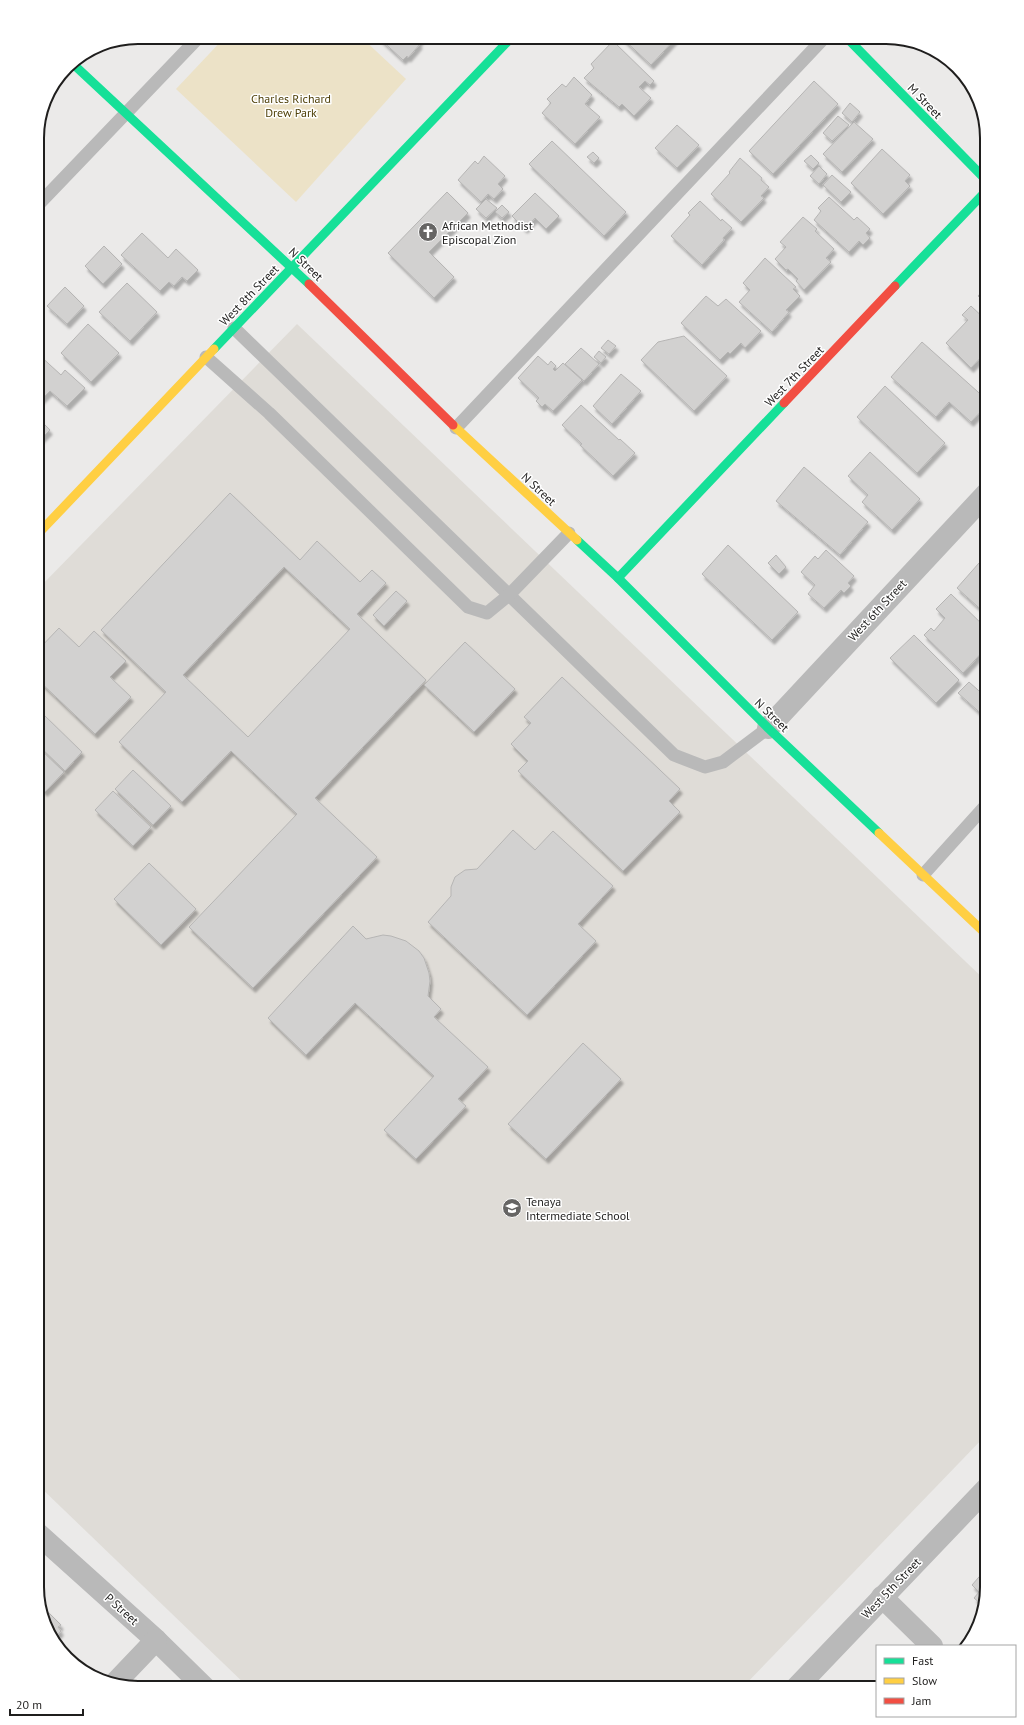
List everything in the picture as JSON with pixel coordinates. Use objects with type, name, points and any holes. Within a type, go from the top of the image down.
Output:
[{"type":"street","name":"West 8th Street","points":[[44,528],[505,44]]},
{"type":"street","name":"M Street","points":[[853,44],[980,174]]},
{"type":"street","name":"N Street","points":[[77,67],[125,114],[292,267],[456,428],[618,578],[768,728],[980,928]]},
{"type":"street","name":"West 7th Street","points":[[618,578],[980,197]]},
{"type":"street","name":"West 6th Street","points":[[768,728],[980,501]]},
{"type":"street","name":"West 5th Street","points":[[803,1681],[980,1495]]},
{"type":"street","name":"P Street","points":[[44,1538],[156,1640],[197,1681]]},
{"type":"street","points":[[882,1597],[931,1645]]},
{"type":"street","points":[[119,1679],[156,1640]]},
{"type":"lane","points":[[44,199],[192,44]]},
{"type":"lane","points":[[456,428],[818,44]]},
{"type":"lane","points":[[234,328],[674,755],[705,767],[723,762],[768,728]]},
{"type":"lane","points":[[206,357],[269,413],[468,607],[488,612],[509,595],[569,533]]},
{"type":"lane","points":[[923,875],[980,812]]},
{"type":"shaded area","name":"Tenaya Intermediate School","points":[[297,324],[980,975],[980,1441],[749,1681],[242,1681],[44,1491],[44,583]]},
{"type":"green space","name":"Charles Richard Drew Park","points":[[218,44],[368,44],[406,79],[296,202],[176,89]]},
{"type":"building","points":[[386,44],[420,44],[408,58],[407,56],[403,60]]},
{"type":"building","points":[[610,44],[616,44],[654,81],[650,85],[645,81],[639,87],[651,98],[634,116],[622,104],[619,107],[584,78],[594,68],[591,64]]},
{"type":"building","points":[[628,44],[670,44],[651,65]]},
{"type":"building","points":[[574,77],[592,95],[585,104],[600,117],[575,144],[542,113],[551,103],[547,99],[562,84],[566,87]]},
{"type":"building","points":[[814,81],[838,104],[773,174],[749,151]]},
{"type":"building","points":[[850,103],[860,112],[852,122],[842,113]]},
{"type":"building","points":[[838,116],[849,125],[832,141],[823,133]]},
{"type":"building","points":[[854,122],[873,139],[842,172],[823,154]]},
{"type":"building","points":[[677,125],[699,145],[677,168],[655,148]]},
{"type":"building","points":[[552,141],[626,212],[604,236],[529,164]]},
{"type":"building","points":[[882,149],[910,175],[905,181],[910,186],[883,214],[851,183]]},
{"type":"building","points":[[593,152],[599,158],[594,163],[587,157]]},
{"type":"building","points":[[811,155],[819,163],[813,169],[804,161]]},
{"type":"building","points":[[484,156],[505,176],[498,184],[503,189],[494,199],[488,194],[481,202],[458,180],[475,161],[478,164]]},
{"type":"building","points":[[740,158],[762,178],[761,180],[769,187],[761,196],[764,198],[741,222],[711,194],[730,173],[729,172]]},
{"type":"building","points":[[819,166],[827,174],[819,184],[810,176]]},
{"type":"building","points":[[832,175],[851,192],[841,202],[823,185]]},
{"type":"building","name":"African Methodist Episcopal Zion","points":[[447,192],[468,213],[429,252],[454,277],[434,298],[388,253]]},
{"type":"building","points":[[535,193],[559,216],[546,229],[535,218],[525,229],[512,216]]},
{"type":"building","points":[[829,197],[854,220],[857,217],[870,229],[866,233],[870,238],[863,245],[859,241],[849,252],[814,220],[821,211],[818,208]]},
{"type":"building","points":[[486,199],[497,208],[486,218],[476,209]]},
{"type":"building","points":[[700,201],[721,221],[722,219],[732,228],[723,238],[724,240],[702,265],[671,236],[690,215],[688,213]]},
{"type":"building","points":[[502,205],[509,212],[502,218],[495,212]]},
{"type":"building","points":[[803,217],[817,229],[815,231],[834,249],[826,258],[831,262],[804,290],[796,281],[798,279],[775,259],[786,247],[780,242]]},
{"type":"building","points":[[142,233],[168,258],[176,249],[198,270],[187,281],[182,277],[174,286],[169,282],[160,291],[121,255]]},
{"type":"building","points":[[104,246],[122,264],[103,284],[85,266]]},
{"type":"building","points":[[765,258],[796,287],[793,289],[800,296],[786,310],[789,312],[772,332],[739,302],[750,290],[743,283]]},
{"type":"building","points":[[127,283],[157,312],[130,341],[99,312]]},
{"type":"building","points":[[65,287],[84,306],[67,324],[47,306]]},
{"type":"building","points":[[706,296],[718,306],[726,299],[761,331],[745,348],[741,343],[730,354],[728,352],[720,360],[681,323]]},
{"type":"building","points":[[971,306],[980,314],[980,358],[971,368],[946,343],[968,320],[962,315]]},
{"type":"building","points":[[88,324],[119,353],[91,382],[61,353]]},
{"type":"building","points":[[684,336],[727,376],[694,411],[641,360],[658,342]]},
{"type":"building","points":[[608,340],[616,346],[609,354],[601,348]]},
{"type":"building","points":[[922,342],[980,394],[980,412],[971,422],[949,402],[936,417],[891,377]]},
{"type":"building","points":[[581,348],[599,364],[584,381],[565,364]]},
{"type":"building","points":[[599,351],[606,357],[601,363],[594,357]]},
{"type":"building","points":[[538,356],[548,365],[551,361],[556,366],[553,369],[555,371],[563,363],[582,380],[553,411],[545,404],[542,407],[536,401],[539,398],[518,378]]},
{"type":"building","points":[[44,359],[61,375],[65,370],[85,388],[67,406],[50,391],[44,397]]},
{"type":"building","points":[[621,374],[641,391],[612,424],[593,406]]},
{"type":"building","points":[[885,386],[945,443],[917,473],[857,417]]},
{"type":"building","points":[[581,405],[635,453],[613,476],[580,445],[582,444],[562,425]]},
{"type":"building","points":[[44,424],[50,430],[44,436]]},
{"type":"building","points":[[870,452],[920,499],[892,530],[862,502],[868,495],[848,476]]},
{"type":"building","points":[[804,467],[868,522],[840,555],[776,501]]},
{"type":"building","points":[[230,493],[300,560],[317,541],[360,582],[372,570],[386,583],[357,614],[426,680],[315,798],[377,857],[253,988],[189,927],[297,814],[231,751],[182,802],[119,742],[166,692],[101,630]],"holes":[[[284,567],[350,629],[248,737],[183,675]]]},
{"type":"building","points":[[728,545],[798,612],[772,640],[702,574]]},
{"type":"building","points":[[826,550],[854,576],[848,583],[851,586],[844,593],[841,590],[824,608],[808,594],[815,585],[801,572],[815,556],[818,559]]},
{"type":"building","points":[[776,555],[786,567],[779,574],[768,563]]},
{"type":"building","points":[[979,563],[980,609],[957,588]]},
{"type":"building","points":[[396,591],[407,601],[384,626],[373,615]]},
{"type":"building","points":[[951,594],[980,622],[980,655],[963,673],[924,635],[931,628],[934,631],[945,618],[936,609]]},
{"type":"building","points":[[59,628],[79,647],[94,631],[126,661],[110,677],[131,697],[95,734],[44,686],[44,644]]},
{"type":"building","points":[[914,635],[959,680],[936,703],[890,658]]},
{"type":"building","points":[[465,642],[515,689],[474,732],[424,685]]},
{"type":"building","points":[[562,677],[680,789],[669,801],[680,812],[623,871],[518,771],[528,761],[511,744],[531,723],[524,717]]},
{"type":"building","points":[[969,682],[980,692],[980,713],[958,693]]},
{"type":"building","points":[[44,715],[82,752],[65,771],[44,751]]},
{"type":"building","points":[[44,753],[64,772],[45,792],[44,791]]},
{"type":"building","points":[[133,770],[171,806],[153,825],[115,789]]},
{"type":"building","points":[[113,791],[151,827],[133,846],[95,810]]},
{"type":"building","points":[[513,830],[535,850],[553,831],[613,886],[578,924],[596,941],[527,1015],[428,922],[451,896],[451,887],[455,877],[465,870],[477,869]]},
{"type":"building","points":[[149,863],[196,909],[161,945],[114,899]]},
{"type":"building","points":[[353,926],[366,939],[383,935],[391,936],[406,941],[419,951],[424,958],[429,973],[430,981],[428,996],[441,1009],[434,1017],[488,1067],[458,1099],[466,1106],[416,1159],[384,1130],[434,1076],[355,1003],[306,1055],[268,1018]]},
{"type":"building","points":[[583,1043],[621,1079],[546,1159],[508,1124]]},
{"type":"building","points":[[980,1576],[979,1602],[974,1598],[979,1592],[972,1585]]},
{"type":"building","points":[[47,1611],[61,1625],[58,1627],[61,1631],[58,1635]]},
{"type":"traffic: fast","points":[[214,349],[505,44]]},
{"type":"traffic: fast","points":[[853,44],[980,174]]},
{"type":"traffic: fast","points":[[76,67],[309,284]]},
{"type":"traffic: fast","points":[[895,286],[980,197]]},
{"type":"traffic: fast","points":[[618,578],[784,403]]},
{"type":"traffic: fast","points":[[577,540],[618,578],[768,728],[879,833]]},
{"type":"traffic: slow","points":[[44,528],[214,349]]},
{"type":"traffic: slow","points":[[453,425],[577,540]]},
{"type":"traffic: slow","points":[[879,833],[980,928]]},
{"type":"traffic: jam","points":[[309,284],[453,425]]},
{"type":"traffic: jam","points":[[784,403],[895,286]]},
{"type":"place","name":"African Methodist Episcopal Zion","points":[[428,232]]},
{"type":"place","name":"Tenaya Intermediate School","points":[[512,1208]]}]
